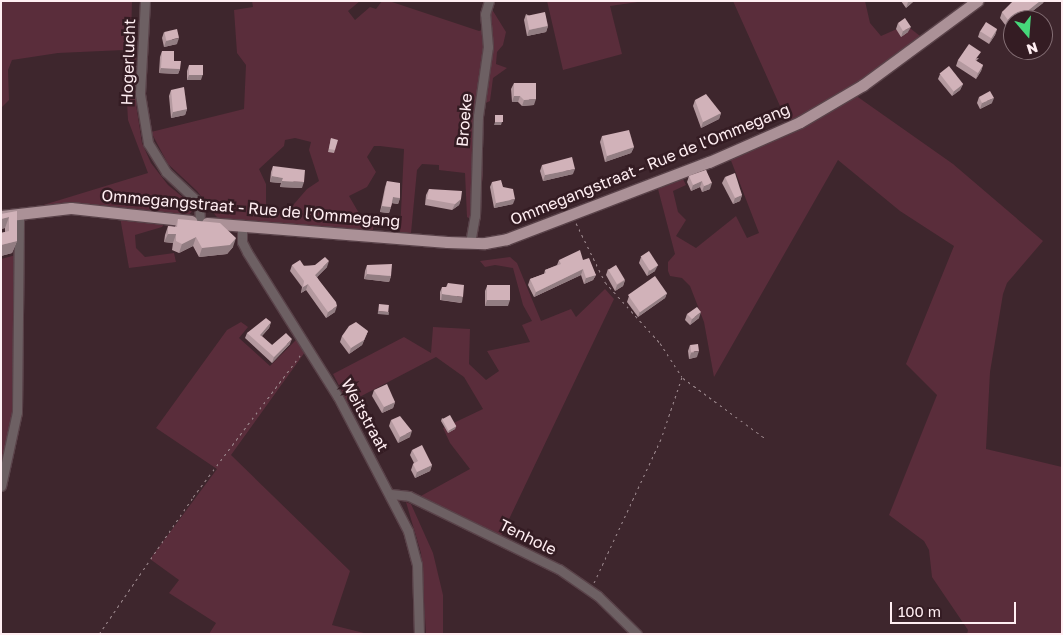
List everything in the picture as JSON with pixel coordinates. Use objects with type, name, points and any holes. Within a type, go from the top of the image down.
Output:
[{"type":"main road","name":"Ommegangstraat - Rue de l'Ommegang","points":[[1,216],[71,208],[242,226],[470,243],[507,239],[573,216],[800,122],[863,85],[977,1]]},
{"type":"street","name":"Hogerlucht","points":[[145,1],[140,94],[146,136],[156,160],[199,203],[200,222]]},
{"type":"street","name":"Broeke","points":[[470,243],[475,204],[478,116],[488,47],[486,14],[489,1]]},
{"type":"street","points":[[1,486],[17,412],[19,213]]},
{"type":"street","name":"Weitstraat","points":[[242,226],[242,242],[247,252],[308,345],[391,494],[408,531],[416,556],[419,634]]},
{"type":"street","name":"Tenhole","points":[[391,494],[409,496],[559,569],[591,590],[637,634]]},
{"type":"path","points":[[573,216],[589,254],[605,282],[660,343],[682,377],[766,439]]},
{"type":"path","points":[[99,634],[108,616],[308,345]]},
{"type":"path","points":[[591,590],[661,439],[682,377]]},
{"type":"shaded area","points":[[1,1],[132,1],[131,40],[136,41],[136,104],[142,143],[151,163],[168,185],[191,204],[193,210],[188,216],[27,210],[148,173],[128,120],[124,50],[58,53],[12,60],[8,70],[9,100],[1,108]]},
{"type":"shaded area","points":[[252,1],[360,1],[348,11],[355,20],[370,7],[376,9],[382,1],[389,1],[479,31],[488,28],[487,11],[493,11],[506,32],[503,45],[497,52],[496,64],[507,68],[493,78],[490,101],[477,107],[483,174],[477,223],[467,217],[465,173],[439,170],[439,165],[422,164],[417,170],[411,233],[400,232],[404,149],[380,146],[374,146],[367,157],[376,172],[367,187],[349,196],[360,215],[373,215],[373,231],[220,220],[197,191],[168,164],[151,132],[244,109],[246,65],[237,53],[234,10],[253,7]],"holes":[[[295,138],[311,142],[309,150],[319,181],[307,189],[288,211],[272,214],[266,208],[266,184],[259,169],[284,146],[285,140]]]},
{"type":"shaded area","points":[[547,1],[645,1],[610,6],[622,54],[563,70]]},
{"type":"shaded area","points":[[733,1],[865,1],[870,23],[881,36],[906,25],[920,36],[870,79],[788,124]]},
{"type":"shaded area","points":[[855,95],[953,164],[1043,241],[1007,283],[1003,294],[990,372],[986,449],[1062,467],[1062,634],[967,634],[968,630],[932,577],[929,550],[924,541],[889,515],[937,395],[906,364],[954,246],[900,211],[838,160],[714,377],[704,322],[690,286],[682,278],[670,276],[668,271],[668,262],[675,254],[658,189],[683,179],[686,185],[673,191],[678,212],[686,220],[676,236],[696,248],[736,216],[747,238],[759,233],[730,158]]},
{"type":"shaded area","points":[[120,217],[166,222],[162,227],[135,235],[136,248],[145,257],[174,253],[176,262],[129,268]]},
{"type":"shaded area","points":[[16,255],[12,431],[1,477],[1,259]]},
{"type":"shaded area","points":[[510,257],[517,263],[541,321],[571,309],[576,317],[605,289],[614,299],[500,538],[419,497],[470,469],[450,443],[443,428],[483,409],[464,377],[436,357],[348,403],[333,374],[404,337],[431,353],[433,327],[470,329],[469,364],[486,380],[499,371],[487,351],[530,342],[522,325],[532,321],[523,305],[513,268],[495,265],[485,267],[480,261]]},
{"type":"shaded area","points":[[241,322],[248,327],[239,338],[270,366],[297,339],[305,352],[231,455],[350,571],[332,625],[368,634],[209,634],[216,623],[169,593],[179,580],[150,559],[217,469],[156,428],[227,330]]},
{"type":"shaded area","points":[[406,502],[411,504],[433,553],[443,595],[443,634],[426,634],[421,553]]},
{"type":"building","points":[[1013,1],[1040,1],[1029,10],[1004,10]]},
{"type":"building","points":[[545,12],[548,26],[529,30],[526,16]]},
{"type":"building","points":[[905,18],[911,27],[903,31],[898,23]]},
{"type":"building","points":[[986,22],[997,29],[991,38],[980,31]]},
{"type":"building","points":[[177,29],[179,38],[166,41],[164,32]]},
{"type":"building","points":[[969,44],[981,52],[975,60],[983,65],[978,73],[958,60]]},
{"type":"building","points":[[162,51],[174,51],[174,61],[181,61],[180,69],[161,68]]},
{"type":"building","points":[[189,65],[203,65],[203,75],[189,75]]},
{"type":"building","points":[[949,66],[963,84],[954,92],[940,73]]},
{"type":"building","points":[[514,83],[536,83],[536,99],[524,100],[520,96],[514,96]]},
{"type":"building","points":[[184,87],[187,109],[173,112],[171,90]]},
{"type":"building","points":[[990,91],[994,98],[982,103],[979,97]]},
{"type":"building","points":[[706,94],[721,113],[703,122],[695,100]]},
{"type":"building","points":[[495,115],[503,115],[503,122],[495,122]]},
{"type":"building","points":[[629,130],[634,147],[607,156],[602,136]]},
{"type":"building","points":[[331,138],[338,140],[335,150],[329,149]]},
{"type":"building","points":[[572,157],[575,169],[545,175],[542,165]]},
{"type":"building","points":[[273,166],[305,170],[304,182],[282,181],[283,178],[272,176]]},
{"type":"building","points":[[706,170],[712,183],[704,186],[702,181],[693,185],[689,176]]},
{"type":"building","points":[[735,173],[742,195],[735,198],[725,177]]},
{"type":"building","points":[[501,180],[503,187],[513,189],[515,199],[496,203],[492,182]]},
{"type":"building","points":[[387,181],[400,183],[400,198],[393,197],[391,207],[382,206]]},
{"type":"building","points":[[429,189],[462,191],[461,199],[455,204],[427,199]]},
{"type":"building","points":[[17,211],[17,241],[1,245],[1,233],[9,231],[9,217],[1,219],[1,214]]},
{"type":"building","points":[[178,219],[220,223],[236,238],[230,245],[202,248],[196,237],[182,244],[176,241],[176,234],[168,234],[168,226],[177,227]]},
{"type":"building","points":[[580,250],[583,260],[589,258],[596,275],[586,278],[583,269],[536,292],[530,279],[546,273],[545,270],[561,264],[559,260]]},
{"type":"building","points":[[649,251],[658,265],[650,271],[641,256]]},
{"type":"building","points":[[325,257],[329,261],[315,275],[336,302],[337,306],[328,312],[308,284],[303,287],[304,281],[292,265],[300,260],[304,266],[315,265]]},
{"type":"building","points":[[392,264],[391,276],[367,274],[367,265]]},
{"type":"building","points":[[616,265],[625,280],[617,284],[608,270]]},
{"type":"building","points":[[655,276],[667,293],[640,312],[628,295]]},
{"type":"building","points":[[448,283],[464,285],[463,297],[442,294],[442,287],[447,287]]},
{"type":"building","points":[[487,285],[510,285],[510,300],[487,300]]},
{"type":"building","points":[[379,304],[389,305],[388,312],[378,311]]},
{"type":"building","points":[[697,307],[701,312],[692,319],[687,314]]},
{"type":"building","points":[[266,318],[271,322],[260,335],[272,345],[286,333],[292,339],[274,357],[247,333]]},
{"type":"building","points":[[356,322],[368,331],[364,340],[351,348],[342,336],[349,326]]},
{"type":"building","points":[[698,344],[699,351],[691,352],[690,345]]},
{"type":"building","points":[[387,384],[395,402],[384,407],[374,390]]},
{"type":"building","points":[[450,415],[456,426],[448,431],[442,419]]},
{"type":"building","points":[[400,416],[412,431],[400,437],[391,420]]},
{"type":"building","points":[[422,445],[432,465],[417,472],[413,464],[418,461],[412,450]]}]
